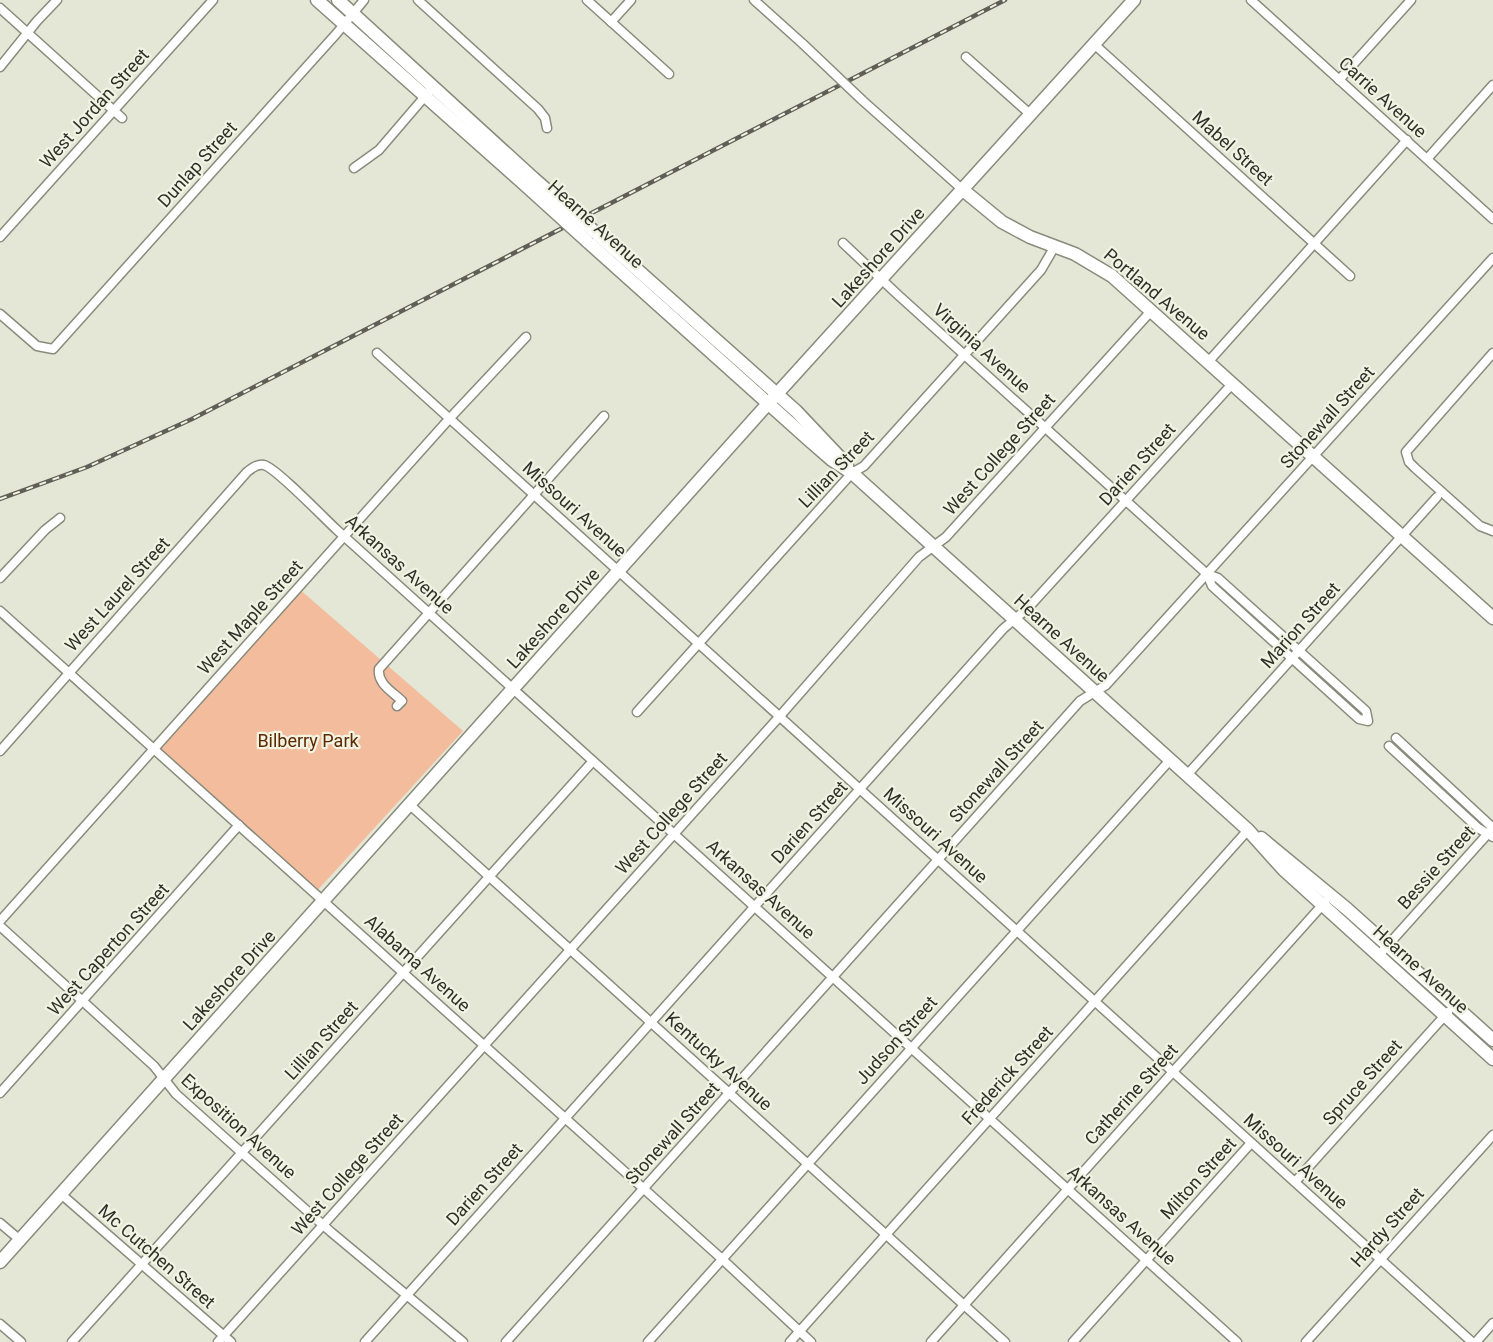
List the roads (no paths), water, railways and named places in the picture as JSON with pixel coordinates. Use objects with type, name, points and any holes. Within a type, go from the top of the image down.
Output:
[{"type":"main road","name":"Hearne Avenue","points":[[317,0],[424,97],[699,323],[778,394],[836,452],[852,473]]},
{"type":"main road","name":"Hearne Avenue","points":[[338,0],[433,87],[528,181]]},
{"type":"main road","name":"Lakeshore Drive","points":[[0,1262],[1134,0]]},
{"type":"main road","name":"Portland Avenue","points":[[963,190],[1002,222],[1094,264],[1112,276],[1493,618]]},
{"type":"main road","name":"Hearne Avenue","points":[[592,237],[688,333],[832,460],[852,473],[1248,830],[1266,852],[1388,945],[1493,1040]]},
{"type":"main road","points":[[688,333],[699,323]]},
{"type":"main road","name":"Hearne Avenue","points":[[1327,900],[1379,956],[1493,1059]]},
{"type":"street","points":[[0,67],[57,0]]},
{"type":"street","name":"West Jordan Street","points":[[0,237],[213,0]]},
{"type":"street","name":"Dunlap Street","points":[[0,314],[36,346],[53,349],[364,0]]},
{"type":"street","points":[[418,0],[538,109],[545,118],[547,128]]},
{"type":"street","points":[[587,0],[669,74]]},
{"type":"street","points":[[611,22],[631,0]]},
{"type":"street","name":"Portland Avenue","points":[[754,0],[963,190]]},
{"type":"street","name":"Carrie Avenue","points":[[1251,0],[1493,219]]},
{"type":"street","points":[[1339,80],[1411,0]]},
{"type":"street","points":[[0,8],[122,118]]},
{"type":"street","name":"Mabel Street","points":[[1094,44],[1350,276]]},
{"type":"street","points":[[966,57],[1030,114]]},
{"type":"street","points":[[1427,159],[1493,85]]},
{"type":"street","points":[[354,168],[379,150],[433,87]]},
{"type":"street","points":[[1209,361],[1407,140]]},
{"type":"street","name":"Virginia Avenue","points":[[843,243],[1126,501],[1207,573],[1218,578],[1366,711],[1368,721],[1363,722],[1359,719],[1212,586],[1207,573]]},
{"type":"street","name":"Lillian Street","points":[[638,712],[852,473],[864,466],[965,355],[1041,270],[1055,246]]},
{"type":"street","name":"Stonewall Street","points":[[506,1342],[1080,701],[1106,685],[1493,258]]},
{"type":"street","name":"West College Street","points":[[224,1340],[919,557],[946,537],[1152,310]]},
{"type":"street","name":"West Maple Street","points":[[0,921],[450,418],[526,337]]},
{"type":"street","name":"Missouri Avenue","points":[[377,353],[1474,1342]]},
{"type":"street","points":[[1493,353],[1406,452],[1409,462],[1415,468],[1480,526],[1493,531]]},
{"type":"street","name":"Darien Street","points":[[365,1342],[1003,629],[1028,608],[1233,383]]},
{"type":"street","points":[[397,706],[402,700],[382,683],[378,676],[379,669],[604,416]]},
{"type":"street","name":"Arkansas Avenue","points":[[261,464],[273,470],[1237,1342]]},
{"type":"street","name":"West Laurel Street","points":[[0,751],[247,472],[261,464]]},
{"type":"street","name":"Marion Street","points":[[1187,775],[1437,497]]},
{"type":"street","points":[[0,578],[39,536],[60,518]]},
{"type":"street","name":"Alabama Avenue","points":[[0,611],[722,1259],[811,1342]]},
{"type":"street","points":[[1396,738],[1492,832]]},
{"type":"street","points":[[1389,746],[1478,828],[1492,832]]},
{"type":"street","name":"Judson Street","points":[[648,1342],[1170,760]]},
{"type":"street","name":"Lillian Street","points":[[72,1342],[593,761]]},
{"type":"street","name":"Kentucky Avenue","points":[[410,805],[1005,1342]]},
{"type":"street","name":"West Caperton Street","points":[[0,1093],[239,825]]},
{"type":"street","name":"Frederick Street","points":[[789,1342],[1248,830]]},
{"type":"street","name":"Bessie Street","points":[[1379,956],[1492,832]]},
{"type":"street","name":"Catherine Street","points":[[931,1342],[1327,900]]},
{"type":"street","name":"Exposition Avenue","points":[[0,926],[154,1066],[176,1094],[324,1225],[463,1342]]},
{"type":"street","name":"Spruce Street","points":[[1295,1182],[1454,1005]]},
{"type":"street","name":"Hardy Street","points":[[1306,1342],[1493,1135]]},
{"type":"street","name":"Milton Street","points":[[1073,1342],[1251,1143]]},
{"type":"street","name":"Mc Cutchen Street","points":[[61,1194],[224,1340]]},
{"type":"street","points":[[0,1223],[20,1240]]},
{"type":"street","points":[[1474,1342],[1493,1323]]},
{"type":"street","points":[[0,1324],[21,1342]]},
{"type":"railway","points":[[0,499],[87,467],[192,419],[1005,0]]},
{"type":"park label","name":"Bilberry Park","points":[[308,740]]}]
